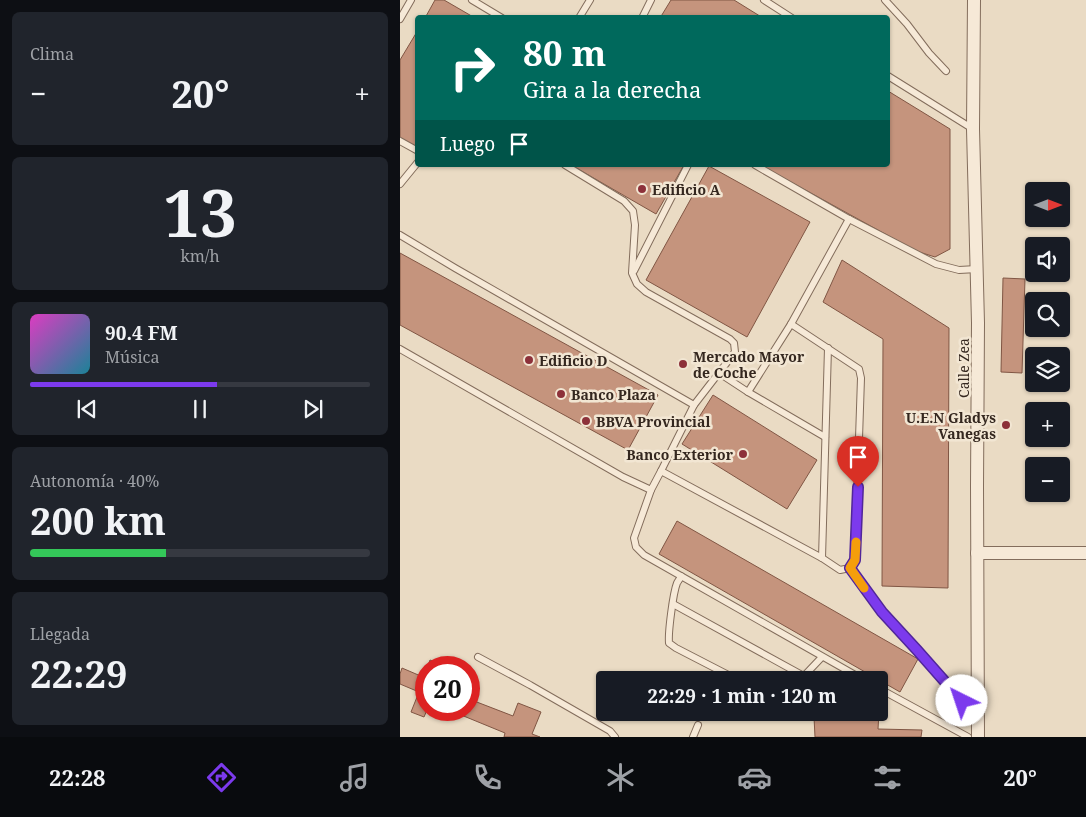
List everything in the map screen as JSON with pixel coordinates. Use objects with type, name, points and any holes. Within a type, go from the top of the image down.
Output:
[{"type":"street","name":"Calle Zea","points":[[974,0],[973,129],[978,323],[978,737]]},
{"type":"street","points":[[977,553],[1086,553]]},
{"type":"lane","points":[[400,19],[410,0]]},
{"type":"lane","points":[[472,0],[497,15]]},
{"type":"lane","points":[[581,15],[590,0]]},
{"type":"lane","points":[[644,15],[651,0]]},
{"type":"lane","points":[[764,0],[787,15]]},
{"type":"lane","points":[[885,0],[928,53],[946,71]]},
{"type":"lane","points":[[890,77],[973,129]]},
{"type":"lane","points":[[400,141],[415,150]]},
{"type":"lane","points":[[400,184],[415,166]]},
{"type":"lane","points":[[568,167],[624,201],[633,211],[635,225],[632,273],[637,284],[646,292],[730,339],[734,344],[735,352],[694,405],[651,490],[634,538],[636,547],[644,555],[848,671]]},
{"type":"lane","points":[[632,273],[687,167]]},
{"type":"lane","points":[[758,167],[849,219],[936,264],[958,270],[977,269]]},
{"type":"lane","points":[[748,392],[791,324],[849,219]]},
{"type":"lane","points":[[400,235],[694,405]]},
{"type":"lane","points":[[661,471],[822,558],[840,570],[850,568],[855,560],[860,369],[791,324]]},
{"type":"lane","points":[[822,558],[828,348]]},
{"type":"lane","points":[[400,349],[623,477],[651,490]]},
{"type":"lane","points":[[719,373],[825,437]]},
{"type":"lane","points":[[850,568],[882,612],[962,701],[978,712]]},
{"type":"lane","points":[[681,576],[676,584],[668,637],[670,643],[721,671]]},
{"type":"lane","points":[[673,604],[795,671]]},
{"type":"lane","points":[[809,671],[822,657]]},
{"type":"lane","points":[[480,658],[602,726],[615,737]]},
{"type":"lane","points":[[888,693],[968,737]]},
{"type":"lane","points":[[693,737],[698,726]]},
{"type":"building","points":[[435,0],[444,0],[470,15],[427,15]]},
{"type":"building","points":[[671,0],[734,0],[758,15],[662,15]]},
{"type":"building","points":[[415,35],[415,146],[400,138],[400,60]]},
{"type":"building","points":[[890,92],[950,129],[950,249],[935,257],[916,251],[764,167],[890,167]]},
{"type":"building","name":"Edificio A","points":[[574,167],[683,167],[656,214]]},
{"type":"building","points":[[708,167],[810,222],[747,337],[646,280]]},
{"type":"building","name":"Edificio D","points":[[400,253],[658,395],[628,450],[400,325]]},
{"type":"building","points":[[842,260],[949,328],[948,588],[882,586],[883,339],[823,302]]},
{"type":"building","points":[[1003,278],[1025,279],[1022,373],[1001,372]]},
{"type":"building","points":[[713,395],[817,460],[787,509],[682,444]]},
{"type":"building","points":[[677,521],[918,659],[900,692],[888,685],[888,671],[863,671],[659,554]]},
{"type":"building","points":[[402,668],[415,674],[415,690],[400,684]]},
{"type":"building","points":[[415,702],[415,714],[411,712]]},
{"type":"building","points":[[480,703],[513,716],[518,703],[541,712],[532,734],[540,737],[504,737],[505,733],[476,721],[480,721]]},
{"type":"building","points":[[814,721],[878,721],[878,729],[922,730],[921,737],[815,737]]},
{"type":"slow traffic","points":[[856,542],[855,560],[850,568],[864,588]]},
{"type":"place","name":"Edificio A","points":[[642,189]]},
{"type":"place","name":"Edificio D","points":[[529,360]]},
{"type":"place","name":"Mercado Mayor de Coche","points":[[683,364]]},
{"type":"place","name":"Banco Plaza","points":[[561,394]]},
{"type":"place","name":"BBVA Provincial","points":[[586,421]]},
{"type":"place","name":"U.E.N Gladys Vanegas","points":[[1006,425]]},
{"type":"place","name":"Banco Exterior","points":[[743,454]]},
{"type":"route","points":[[858,487],[855,560],[850,568],[882,612],[962,701]]}]
